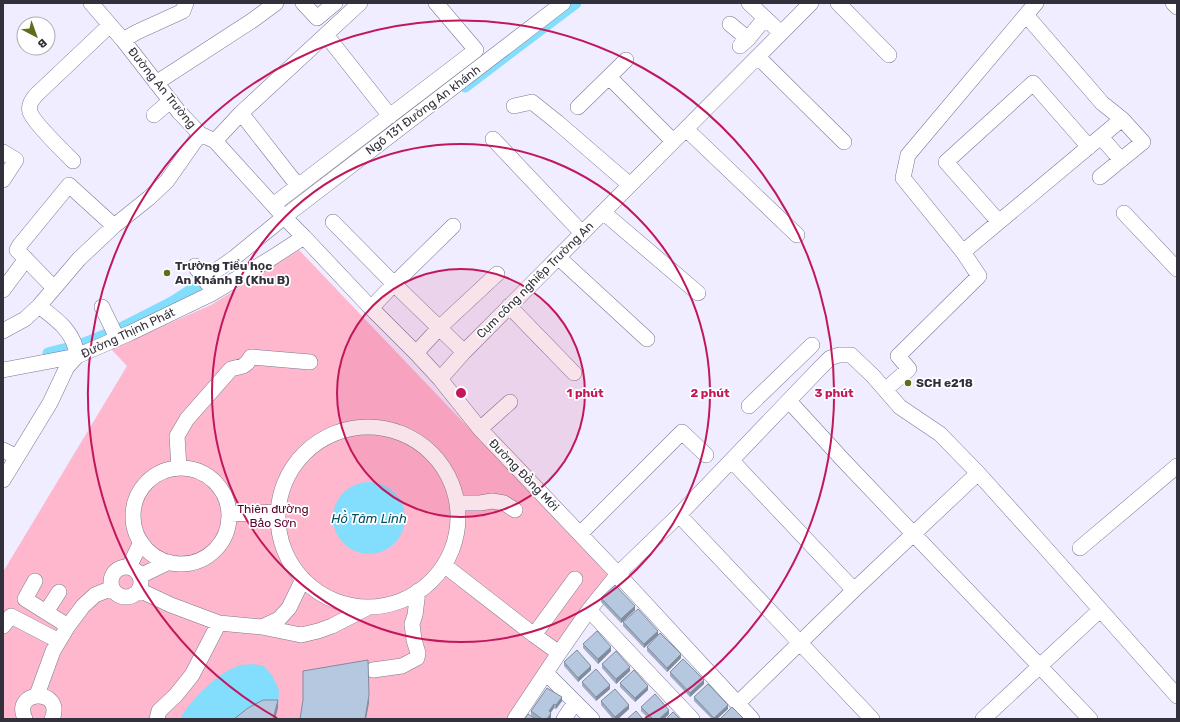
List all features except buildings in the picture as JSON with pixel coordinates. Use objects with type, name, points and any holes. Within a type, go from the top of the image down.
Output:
[{"type":"street","name":"Đường An Trường","points":[[91,3],[123,40],[170,101],[200,134],[215,141],[293,226]]},
{"type":"street","points":[[123,40],[144,28],[183,11],[186,3]]},
{"type":"street","points":[[156,83],[247,24],[256,9],[276,3]]},
{"type":"street","points":[[303,3],[317,18],[335,3]]},
{"type":"street","points":[[215,141],[241,113],[360,3]]},
{"type":"street","points":[[273,205],[476,50],[436,3]]},
{"type":"street","name":"Ngõ 131 Đường An khánh","points":[[293,226],[547,8],[563,3]]},
{"type":"street","points":[[749,3],[781,33]]},
{"type":"street","name":"Cụm công nghiệp Trường An","points":[[440,379],[509,306],[811,3]]},
{"type":"street","points":[[838,3],[889,56]]},
{"type":"street","points":[[893,384],[909,369],[898,356],[979,276],[962,252],[903,178],[908,155],[1036,3]]},
{"type":"street","points":[[1173,3],[1177,7]]},
{"type":"street","points":[[1026,15],[1102,103],[1122,119],[1143,142],[1100,177]]},
{"type":"street","points":[[730,24],[744,43],[765,18]]},
{"type":"street","points":[[73,161],[35,121],[30,112],[30,102],[110,25]]},
{"type":"street","points":[[326,36],[390,116]]},
{"type":"street","points":[[758,57],[844,142]]},
{"type":"street","points":[[578,107],[626,60]]},
{"type":"street","points":[[608,77],[673,141]]},
{"type":"street","points":[[999,222],[946,162],[1033,84],[1095,142],[1121,160]]},
{"type":"street","points":[[154,115],[170,101]]},
{"type":"street","points":[[514,106],[532,102],[634,181]]},
{"type":"street","points":[[241,113],[298,186]]},
{"type":"street","points":[[962,252],[1122,119]]},
{"type":"street","points":[[686,129],[797,235]]},
{"type":"street","points":[[3,331],[24,319],[39,306],[79,259],[114,226],[149,198],[167,181],[200,134]]},
{"type":"street","points":[[493,139],[582,233]]},
{"type":"street","points":[[3,152],[16,160],[3,180]]},
{"type":"street","points":[[54,288],[17,250],[69,185],[114,226]]},
{"type":"street","points":[[603,212],[698,293]]},
{"type":"street","points":[[1124,213],[1177,269]]},
{"type":"street","points":[[333,222],[464,352]]},
{"type":"street","points":[[204,279],[234,258],[293,226]]},
{"type":"street","name":"Đường Thịnh Phát","points":[[3,480],[50,403],[76,351],[114,331],[214,292],[270,259],[293,226]]},
{"type":"street","name":"Đường Đồng Mới","points":[[293,226],[416,353],[440,379],[480,429],[618,574],[752,719]]},
{"type":"street","points":[[371,308],[453,226]]},
{"type":"street","points":[[558,257],[647,339]]},
{"type":"street","points":[[3,290],[26,258]]},
{"type":"street","points":[[195,266],[214,292]]},
{"type":"street","points":[[416,353],[439,328],[497,274]]},
{"type":"street","points":[[3,370],[76,351],[64,326],[39,306]]},
{"type":"street","points":[[509,306],[574,373]]},
{"type":"street","points":[[102,307],[114,331]]},
{"type":"street","points":[[749,406],[812,345]]},
{"type":"street","points":[[516,719],[559,652],[589,610],[618,574],[732,461],[830,358],[839,355],[851,355],[873,376],[900,407],[940,434],[978,473],[1177,696]]},
{"type":"street","points":[[179,468],[177,436],[187,419],[231,369],[243,366],[251,357],[310,362]]},
{"type":"street","points":[[787,370],[804,385]]},
{"type":"street","points":[[789,401],[843,460],[1090,719]]},
{"type":"street","points":[[480,429],[510,402]]},
{"type":"street","points":[[367,427],[385,429],[403,434],[424,446],[437,459],[447,474],[457,503],[458,521],[456,534],[453,546],[444,565],[435,577],[418,591],[405,599],[382,606],[369,607],[351,605],[322,595],[303,580],[292,565],[284,549],[279,531],[278,512],[280,500],[288,477],[294,466],[310,448],[331,435],[343,431],[367,427]]},
{"type":"street","points":[[580,534],[682,432],[706,455]]},
{"type":"street","points":[[3,450],[17,457]]},
{"type":"street","points":[[732,461],[854,590]]},
{"type":"street","points":[[179,468],[192,469],[201,472],[215,482],[225,497],[229,514],[228,523],[222,540],[217,547],[211,553],[195,561],[186,563],[169,562],[153,555],[146,549],[136,534],[133,517],[135,500],[139,492],[151,478],[166,470],[179,468]]},
{"type":"street","points":[[1080,548],[1176,470]]},
{"type":"street","points":[[738,704],[854,590],[978,473]]},
{"type":"street","points":[[457,503],[480,503],[492,501],[504,503],[515,510]]},
{"type":"street","points":[[229,514],[278,512]]},
{"type":"street","points":[[679,515],[872,719]]},
{"type":"street","points":[[141,542],[136,578],[132,596],[127,597],[118,595],[112,588],[111,579],[120,568],[136,578],[171,605],[219,623],[262,627],[301,635],[332,626],[369,607]]},
{"type":"street","points":[[136,578],[169,562]]},
{"type":"street","points":[[444,565],[534,635],[559,652]]},
{"type":"street","points":[[534,635],[575,579]]},
{"type":"street","points":[[262,627],[280,618],[289,608],[303,580]]},
{"type":"street","points":[[36,581],[25,600],[68,626]]},
{"type":"street","points":[[37,696],[53,651],[68,626],[83,606],[96,594],[112,588]]},
{"type":"street","points":[[373,670],[402,666],[417,658],[418,653],[414,640],[412,624],[415,615],[418,591]]},
{"type":"street","points":[[46,612],[58,592]]},
{"type":"street","points":[[589,610],[692,719]]},
{"type":"street","points":[[983,719],[1100,610]]},
{"type":"street","points":[[3,626],[11,616],[59,641]]},
{"type":"street","points":[[156,719],[159,711],[176,695],[192,675],[219,623]]},
{"type":"street","points":[[546,673],[592,719]]},
{"type":"street","points":[[25,719],[23,712],[25,703],[28,699],[37,696],[47,698],[53,705],[54,715],[52,719]]},
{"type":"street","points":[[564,719],[575,702]]},
{"type":"green space","name":"Thiên đường Bảo Sơn","points":[[299,250],[609,575],[513,719],[3,719],[3,572],[127,366],[111,349],[211,305]]},
{"type":"water","name":"Hồ Tâm Linh","points":[[362,482],[376,482],[383,484],[395,492],[403,504],[405,518],[403,532],[395,544],[383,552],[376,554],[362,554],[355,552],[343,544],[335,532],[333,525],[333,511],[335,504],[343,492],[355,484]]},
{"type":"water","points":[[254,664],[264,666],[272,675],[279,690],[278,708],[263,708],[244,719],[180,719],[198,695],[224,673],[241,665]]},
{"type":"waterway","points":[[465,87],[576,3]]},
{"type":"waterway","points":[[48,353],[79,345],[119,329],[172,302],[211,277]]},
{"type":"place","name":"Trường Tiểu học An Khánh B (Khu B)","points":[[167,273]]},
{"type":"place","name":"SCH e218","points":[[908,383]]}]
